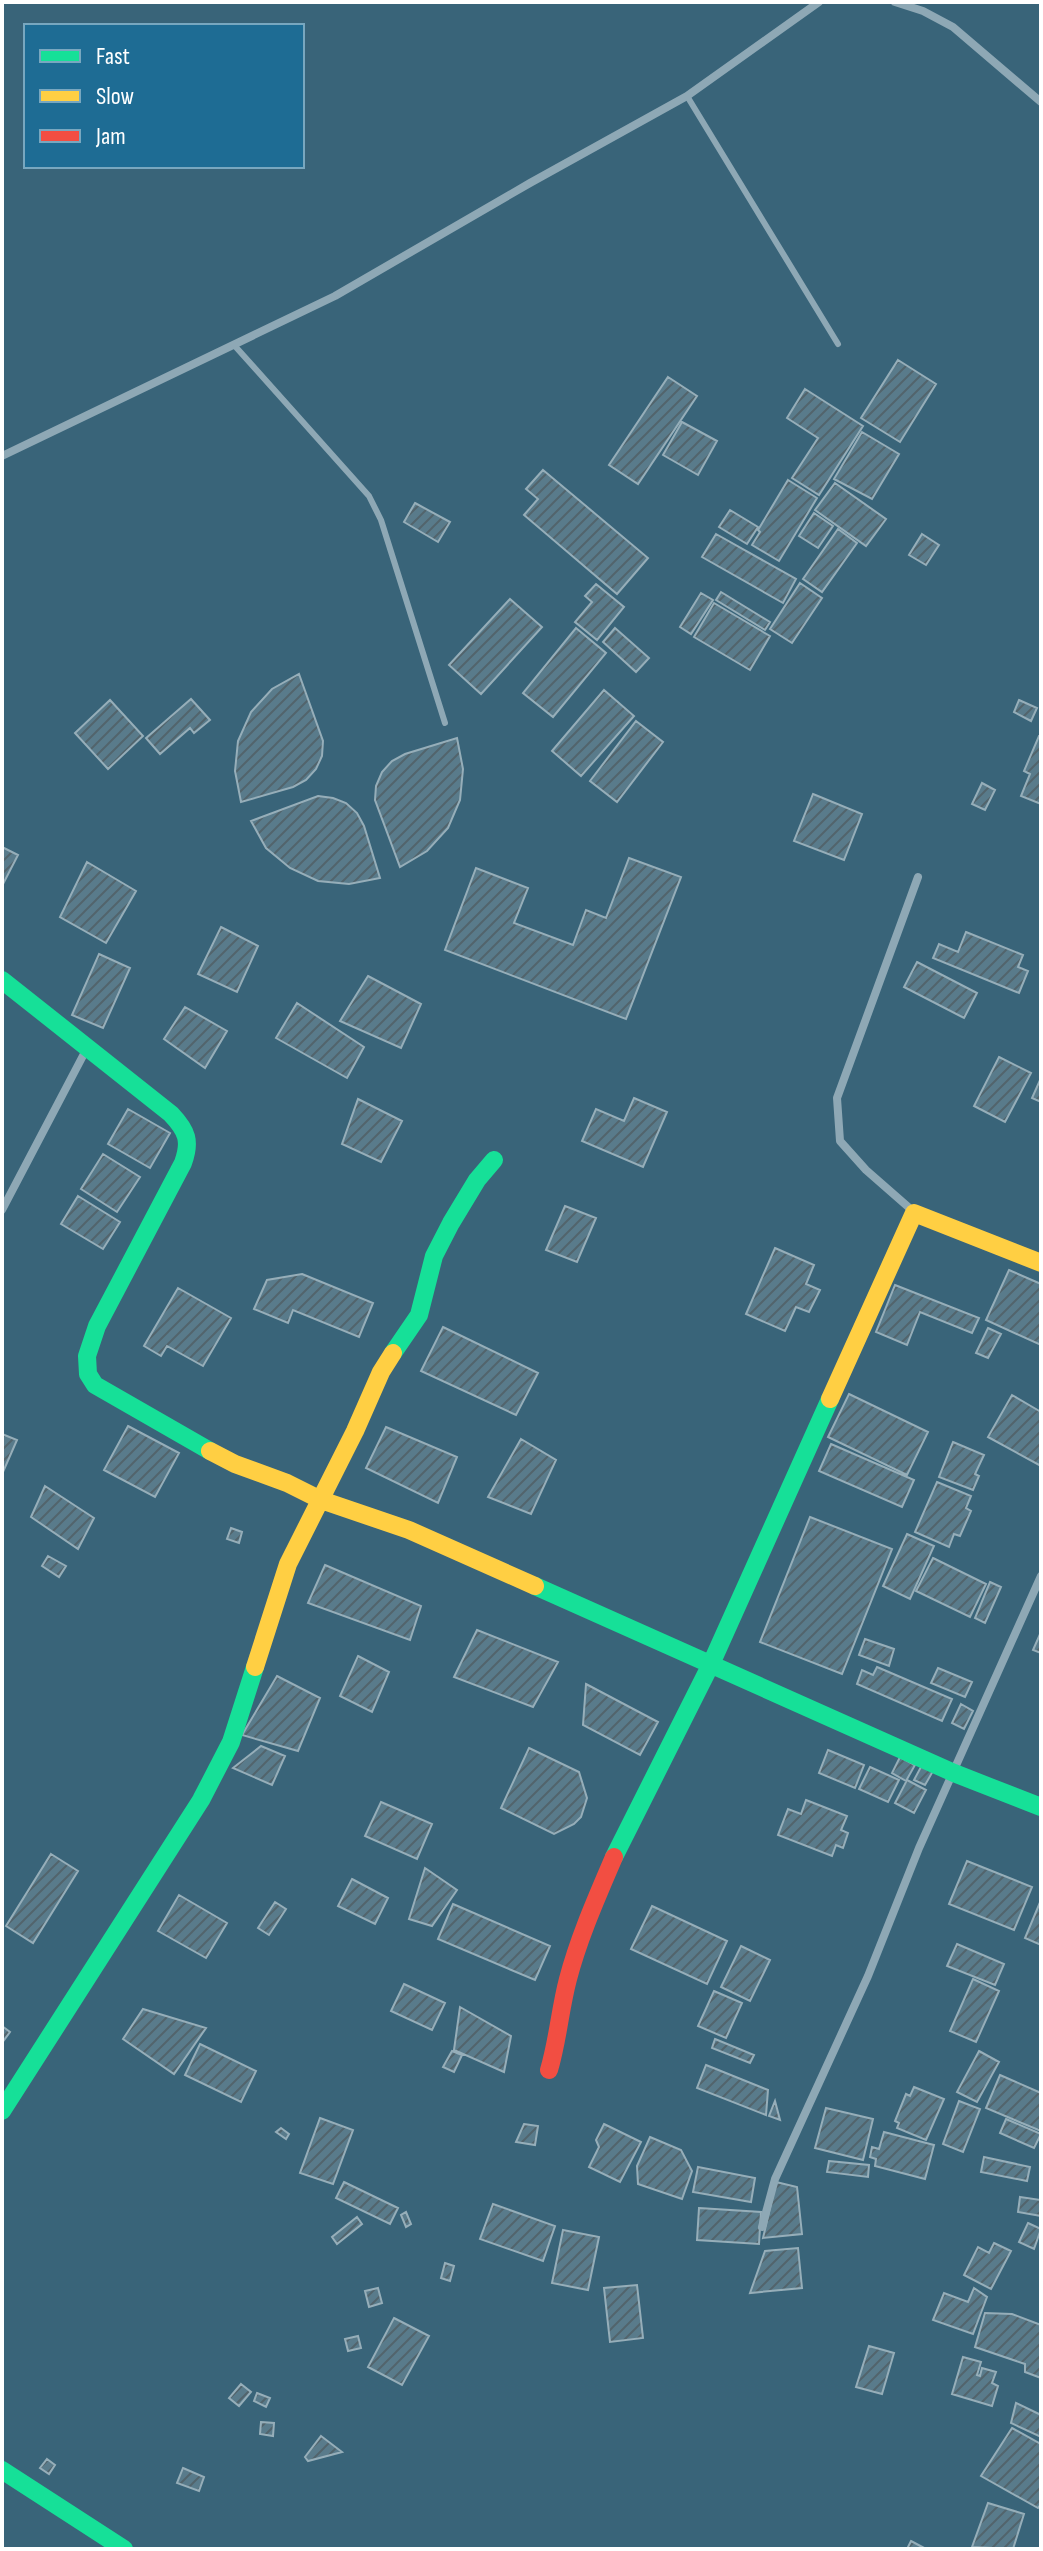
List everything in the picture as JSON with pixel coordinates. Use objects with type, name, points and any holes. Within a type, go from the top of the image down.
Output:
[{"type":"street","points":[[2,456],[335,296],[687,96],[819,2]]},
{"type":"street","points":[[895,2],[923,11],[953,27],[1041,102]]},
{"type":"street","points":[[918,877],[837,1098],[840,1141],[866,1170],[914,1213],[1041,1263]]},
{"type":"street","points":[[2,980],[88,1046],[188,1131],[190,1146],[183,1163],[97,1326],[87,1356],[88,1374],[95,1385],[235,1464],[287,1483],[321,1500],[409,1530],[954,1773],[1041,1807]]},
{"type":"street","points":[[2,1210],[88,1046]]},
{"type":"street","points":[[2,2111],[207,1789],[231,1742],[288,1564],[381,1372],[419,1315],[434,1256],[477,1180],[494,1160]]},
{"type":"street","points":[[549,2070],[567,1981],[584,1927],[615,1855],[711,1664],[914,1213]]},
{"type":"street","points":[[762,2227],[775,2179],[868,1976],[895,1904],[1041,1576]]},
{"type":"street","points":[[2,2470],[124,2549]]},
{"type":"lane","points":[[687,96],[838,344]]},
{"type":"lane","points":[[234,345],[369,496],[386,534],[445,723]]},
{"type":"building","points":[[898,360],[936,384],[900,442],[861,418]]},
{"type":"building","points":[[668,377],[697,396],[638,484],[609,465]]},
{"type":"building","points":[[805,389],[863,426],[819,495],[792,478],[818,438],[787,418]]},
{"type":"building","points":[[682,422],[717,441],[698,475],[663,455]]},
{"type":"building","points":[[862,432],[899,454],[872,499],[834,479]]},
{"type":"building","points":[[543,470],[648,558],[617,594],[524,515],[538,499],[526,489]]},
{"type":"building","points":[[788,480],[817,498],[779,561],[752,545]]},
{"type":"building","points":[[835,483],[886,519],[866,546],[815,510]]},
{"type":"building","points":[[415,503],[450,522],[438,542],[404,522]]},
{"type":"building","points":[[730,510],[758,527],[747,544],[719,527]]},
{"type":"building","points":[[814,513],[833,526],[818,548],[799,536]]},
{"type":"building","points":[[838,529],[857,543],[822,592],[803,579]]},
{"type":"building","points":[[716,534],[796,579],[783,603],[702,557]]},
{"type":"building","points":[[922,534],[939,545],[926,565],[909,555]]},
{"type":"building","points":[[800,583],[822,598],[792,643],[770,629]]},
{"type":"building","points":[[596,584],[624,607],[597,640],[575,622],[592,602],[585,596]]},
{"type":"building","points":[[721,592],[770,622],[765,630],[716,600]]},
{"type":"building","points":[[701,593],[713,600],[691,634],[680,627]]},
{"type":"building","points":[[510,599],[542,627],[481,694],[449,665]]},
{"type":"building","points":[[714,603],[770,636],[750,670],[694,637]]},
{"type":"building","points":[[576,628],[606,653],[553,717],[523,693]]},
{"type":"building","points":[[615,628],[649,658],[636,672],[603,642]]},
{"type":"building","points":[[299,674],[323,741],[322,756],[306,780],[293,787],[241,802],[235,771],[238,741],[251,712],[272,689]]},
{"type":"building","points":[[604,690],[634,716],[581,776],[552,751]]},
{"type":"building","points":[[191,699],[210,720],[194,733],[190,728],[160,754],[146,738]]},
{"type":"building","points":[[110,700],[143,736],[108,769],[75,733]]},
{"type":"building","points":[[1019,700],[1037,708],[1031,721],[1014,712]]},
{"type":"building","points":[[636,721],[663,742],[617,802],[590,781]]},
{"type":"building","points":[[1039,736],[1041,804],[1021,796],[1030,774],[1024,771]]},
{"type":"building","points":[[457,738],[463,769],[460,800],[448,828],[427,851],[400,867],[375,800],[376,786],[382,772],[392,761],[405,754]]},
{"type":"building","points":[[982,783],[995,790],[985,810],[972,804]]},
{"type":"building","points":[[813,794],[862,814],[844,860],[794,841]]},
{"type":"building","points":[[318,796],[346,803],[357,813],[380,878],[349,884],[318,881],[290,868],[266,848],[251,821]]},
{"type":"building","points":[[2,847],[18,855],[2,886]]},
{"type":"building","points":[[629,858],[681,877],[626,1019],[445,950],[476,868],[528,888],[514,923],[573,945],[586,910],[606,918]]},
{"type":"building","points":[[87,862],[136,891],[106,943],[60,917]]},
{"type":"building","points":[[221,927],[258,946],[237,992],[198,974]]},
{"type":"building","points":[[966,932],[1023,955],[1018,967],[1028,971],[1019,993],[933,958],[939,944],[958,952]]},
{"type":"building","points":[[99,954],[130,968],[103,1028],[72,1015]]},
{"type":"building","points":[[917,962],[977,993],[964,1018],[904,987]]},
{"type":"building","points":[[368,976],[421,1004],[401,1048],[340,1021]]},
{"type":"building","points":[[297,1003],[364,1047],[347,1078],[276,1038]]},
{"type":"building","points":[[185,1007],[227,1031],[205,1068],[164,1039]]},
{"type":"building","points":[[999,1057],[1031,1073],[1005,1122],[974,1106]]},
{"type":"building","points":[[1041,1078],[1041,1102],[1032,1098]]},
{"type":"building","points":[[634,1098],[667,1112],[643,1167],[582,1141],[596,1109],[624,1121]]},
{"type":"building","points":[[358,1099],[402,1121],[381,1162],[342,1144]]},
{"type":"building","points":[[128,1109],[170,1133],[150,1168],[108,1144]]},
{"type":"building","points":[[103,1154],[140,1177],[117,1212],[81,1189]]},
{"type":"building","points":[[78,1196],[120,1222],[103,1249],[61,1224]]},
{"type":"building","points":[[565,1206],[596,1218],[577,1262],[546,1250]]},
{"type":"building","points":[[775,1248],[814,1265],[806,1284],[820,1290],[809,1312],[796,1307],[785,1331],[746,1314]]},
{"type":"building","points":[[1009,1270],[1041,1284],[1041,1345],[986,1320]]},
{"type":"building","points":[[302,1274],[373,1303],[359,1337],[293,1310],[288,1323],[254,1309],[267,1280]]},
{"type":"building","points":[[895,1285],[979,1318],[972,1333],[920,1312],[907,1345],[876,1332]]},
{"type":"building","points":[[178,1288],[231,1318],[203,1366],[167,1346],[161,1356],[144,1346]]},
{"type":"building","points":[[443,1327],[538,1373],[516,1415],[421,1371]]},
{"type":"building","points":[[988,1328],[1001,1334],[988,1358],[976,1353]]},
{"type":"building","points":[[849,1394],[928,1432],[907,1475],[828,1437]]},
{"type":"building","points":[[1012,1395],[1041,1412],[1041,1466],[988,1437]]},
{"type":"building","points":[[128,1426],[179,1453],[155,1497],[104,1470]]},
{"type":"building","points":[[386,1427],[457,1457],[438,1503],[366,1468]]},
{"type":"building","points":[[2,1434],[17,1440],[3,1472],[2,1472]]},
{"type":"building","points":[[521,1439],[556,1460],[531,1514],[488,1497]]},
{"type":"building","points":[[953,1442],[984,1455],[975,1474],[979,1476],[973,1490],[939,1477]]},
{"type":"building","points":[[831,1444],[914,1480],[902,1507],[819,1471]]},
{"type":"building","points":[[937,1482],[971,1496],[966,1508],[971,1511],[960,1536],[954,1534],[949,1547],[915,1532]]},
{"type":"building","points":[[45,1486],[94,1518],[78,1549],[31,1517]]},
{"type":"building","points":[[810,1517],[892,1549],[842,1674],[760,1642]]},
{"type":"building","points":[[231,1528],[242,1532],[239,1543],[227,1539]]},
{"type":"building","points":[[907,1534],[934,1546],[910,1599],[883,1586]]},
{"type":"building","points":[[48,1556],[66,1566],[59,1577],[42,1566]]},
{"type":"building","points":[[933,1558],[986,1584],[970,1617],[916,1591]]},
{"type":"building","points":[[325,1565],[421,1606],[410,1640],[308,1603]]},
{"type":"building","points":[[990,1582],[1001,1587],[985,1623],[975,1618]]},
{"type":"building","points":[[477,1630],[558,1662],[533,1707],[454,1677]]},
{"type":"building","points":[[1041,1632],[1041,1653],[1033,1650]]},
{"type":"building","points":[[865,1639],[894,1649],[889,1666],[859,1655]]},
{"type":"building","points":[[358,1656],[389,1672],[372,1712],[340,1696]]},
{"type":"building","points":[[877,1667],[952,1699],[942,1721],[857,1684],[862,1670],[873,1675]]},
{"type":"building","points":[[938,1668],[972,1682],[965,1697],[931,1683]]},
{"type":"building","points":[[277,1676],[320,1698],[298,1751],[242,1735]]},
{"type":"building","points":[[586,1684],[658,1722],[640,1755],[583,1725]]},
{"type":"building","points":[[961,1704],[973,1711],[964,1729],[952,1723]]},
{"type":"building","points":[[261,1746],[285,1756],[272,1785],[233,1768]]},
{"type":"building","points":[[529,1748],[579,1772],[587,1798],[581,1817],[554,1834],[501,1808]]},
{"type":"building","points":[[828,1750],[864,1765],[855,1788],[819,1773]]},
{"type":"building","points":[[900,1757],[915,1765],[906,1781],[892,1773]]},
{"type":"building","points":[[922,1765],[933,1771],[925,1785],[914,1780]]},
{"type":"building","points":[[870,1767],[899,1780],[888,1802],[859,1789]]},
{"type":"building","points":[[907,1780],[926,1790],[914,1813],[895,1803]]},
{"type":"building","points":[[806,1800],[847,1816],[841,1830],[848,1833],[843,1848],[836,1845],[832,1856],[778,1835],[788,1809],[801,1814]]},
{"type":"building","points":[[381,1802],[432,1824],[417,1859],[365,1836]]},
{"type":"building","points":[[51,1854],[78,1871],[33,1943],[6,1926]]},
{"type":"building","points":[[967,1861],[1032,1887],[1014,1930],[949,1904]]},
{"type":"building","points":[[425,1868],[457,1890],[432,1926],[409,1919]]},
{"type":"building","points":[[352,1879],[388,1898],[375,1924],[338,1906]]},
{"type":"building","points":[[179,1895],[227,1923],[206,1958],[158,1931]]},
{"type":"building","points":[[1041,1900],[1041,1945],[1025,1938]]},
{"type":"building","points":[[275,1902],[286,1909],[269,1935],[258,1928]]},
{"type":"building","points":[[453,1904],[550,1946],[535,1980],[438,1939]]},
{"type":"building","points":[[652,1906],[727,1941],[707,1984],[631,1949]]},
{"type":"building","points":[[957,1944],[1004,1964],[995,1985],[947,1966]]},
{"type":"building","points":[[741,1946],[770,1960],[750,2001],[721,1987]]},
{"type":"building","points":[[973,1979],[999,1991],[976,2042],[950,2031]]},
{"type":"building","points":[[404,1984],[445,2003],[432,2030],[391,2011]]},
{"type":"building","points":[[714,1991],[742,2003],[726,2038],[698,2026]]},
{"type":"building","points":[[460,2007],[511,2036],[504,2072],[454,2050]]},
{"type":"building","points":[[143,2009],[206,2028],[174,2074],[123,2039]]},
{"type":"building","points":[[2,2026],[10,2032],[2,2043]]},
{"type":"building","points":[[715,2039],[754,2055],[750,2063],[712,2048]]},
{"type":"building","points":[[200,2044],[256,2071],[241,2102],[185,2075]]},
{"type":"building","points":[[452,2051],[462,2055],[454,2072],[443,2067]]},
{"type":"building","points":[[979,2051],[999,2062],[977,2102],[957,2092]]},
{"type":"building","points":[[706,2065],[768,2090],[766,2115],[697,2088]]},
{"type":"building","points":[[1000,2075],[1041,2093],[1041,2131],[986,2108]]},
{"type":"building","points":[[914,2087],[944,2099],[926,2140],[897,2128],[899,2123],[895,2121],[906,2094],[910,2096]]},
{"type":"building","points":[[775,2101],[780,2120],[769,2116]]},
{"type":"building","points":[[959,2101],[980,2109],[963,2152],[943,2144]]},
{"type":"building","points":[[826,2108],[873,2119],[863,2160],[815,2148]]},
{"type":"building","points":[[320,2118],[353,2130],[333,2184],[300,2173]]},
{"type":"building","points":[[1006,2119],[1041,2134],[1034,2148],[1000,2133]]},
{"type":"building","points":[[524,2124],[538,2126],[535,2145],[516,2142]]},
{"type":"building","points":[[604,2124],[641,2142],[620,2182],[589,2167],[599,2147],[596,2140]]},
{"type":"building","points":[[281,2128],[289,2134],[286,2139],[276,2132]]},
{"type":"building","points":[[884,2132],[934,2145],[925,2179],[875,2166],[876,2159],[870,2157],[872,2147],[879,2149]]},
{"type":"building","points":[[650,2137],[681,2150],[692,2171],[682,2199],[638,2184],[637,2166]]},
{"type":"building","points":[[984,2157],[1030,2167],[1027,2181],[981,2172]]},
{"type":"building","points":[[829,2161],[869,2165],[868,2177],[827,2172]]},
{"type":"building","points":[[698,2167],[755,2178],[751,2202],[693,2192]]},
{"type":"building","points":[[344,2182],[398,2208],[390,2224],[336,2198]]},
{"type":"building","points":[[776,2182],[797,2187],[802,2234],[763,2238]]},
{"type":"building","points":[[1020,2197],[1041,2200],[1041,2216],[1018,2212]]},
{"type":"building","points":[[493,2204],[555,2226],[543,2261],[480,2239]]},
{"type":"building","points":[[699,2208],[761,2212],[759,2244],[697,2240]]},
{"type":"building","points":[[406,2212],[411,2224],[406,2227],[401,2215]]},
{"type":"building","points":[[357,2217],[362,2224],[337,2244],[332,2237]]},
{"type":"building","points":[[1028,2223],[1041,2229],[1034,2249],[1019,2242]]},
{"type":"building","points":[[563,2230],[599,2237],[588,2290],[552,2283]]},
{"type":"building","points":[[994,2243],[1011,2251],[991,2289],[964,2275],[978,2247],[989,2253]]},
{"type":"building","points":[[798,2248],[802,2288],[750,2293],[765,2251]]},
{"type":"building","points":[[445,2263],[454,2266],[450,2281],[441,2278]]},
{"type":"building","points":[[637,2285],[643,2338],[610,2342],[604,2288]]},
{"type":"building","points":[[378,2288],[382,2303],[369,2307],[365,2291]]},
{"type":"building","points":[[974,2288],[987,2297],[973,2334],[933,2320],[944,2293],[968,2302]]},
{"type":"building","points":[[985,2313],[1012,2314],[1041,2325],[1041,2378],[1025,2372],[1025,2364],[975,2347]]},
{"type":"building","points":[[394,2318],[429,2336],[402,2385],[368,2367]]},
{"type":"building","points":[[358,2336],[361,2348],[348,2351],[345,2339]]},
{"type":"building","points":[[869,2346],[894,2353],[882,2394],[856,2387]]},
{"type":"building","points":[[963,2357],[981,2362],[977,2375],[980,2376],[982,2368],[996,2372],[992,2383],[998,2386],[992,2406],[952,2394]]},
{"type":"building","points":[[241,2384],[251,2392],[239,2406],[229,2398]]},
{"type":"building","points":[[257,2393],[270,2398],[266,2407],[254,2401]]},
{"type":"building","points":[[1016,2403],[1041,2415],[1041,2437],[1011,2423]]},
{"type":"building","points":[[261,2422],[274,2423],[273,2436],[260,2434]]},
{"type":"building","points":[[1012,2428],[1041,2444],[1041,2504],[1038,2508],[981,2476]]},
{"type":"building","points":[[321,2436],[342,2452],[308,2461],[305,2457]]},
{"type":"building","points":[[47,2459],[55,2465],[49,2474],[40,2468]]},
{"type":"building","points":[[183,2468],[204,2477],[199,2491],[177,2483]]},
{"type":"building","points":[[988,2503],[1024,2514],[1013,2549],[972,2547]]},
{"type":"building","points":[[911,2541],[926,2549],[907,2549]]},
{"type":"traffic: fast","points":[[2,980],[171,1114],[184,1131],[187,1148],[183,1163],[97,1326],[87,1356],[88,1374],[95,1385],[210,1451]]},
{"type":"traffic: fast","points":[[393,1353],[419,1315],[434,1256],[451,1223],[477,1180],[494,1160]]},
{"type":"traffic: fast","points":[[614,1857],[711,1664],[830,1399]]},
{"type":"traffic: fast","points":[[535,1586],[954,1773],[1041,1807]]},
{"type":"traffic: fast","points":[[2,2111],[201,1800],[231,1742],[255,1667]]},
{"type":"traffic: fast","points":[[2,2470],[124,2549]]},
{"type":"traffic: slow","points":[[830,1399],[914,1213],[1041,1263]]},
{"type":"traffic: slow","points":[[255,1667],[288,1564],[393,1353]]},
{"type":"traffic: slow","points":[[210,1451],[321,1500],[409,1530],[535,1586]]},
{"type":"traffic: jam","points":[[549,2070],[572,1963],[614,1857]]}]
